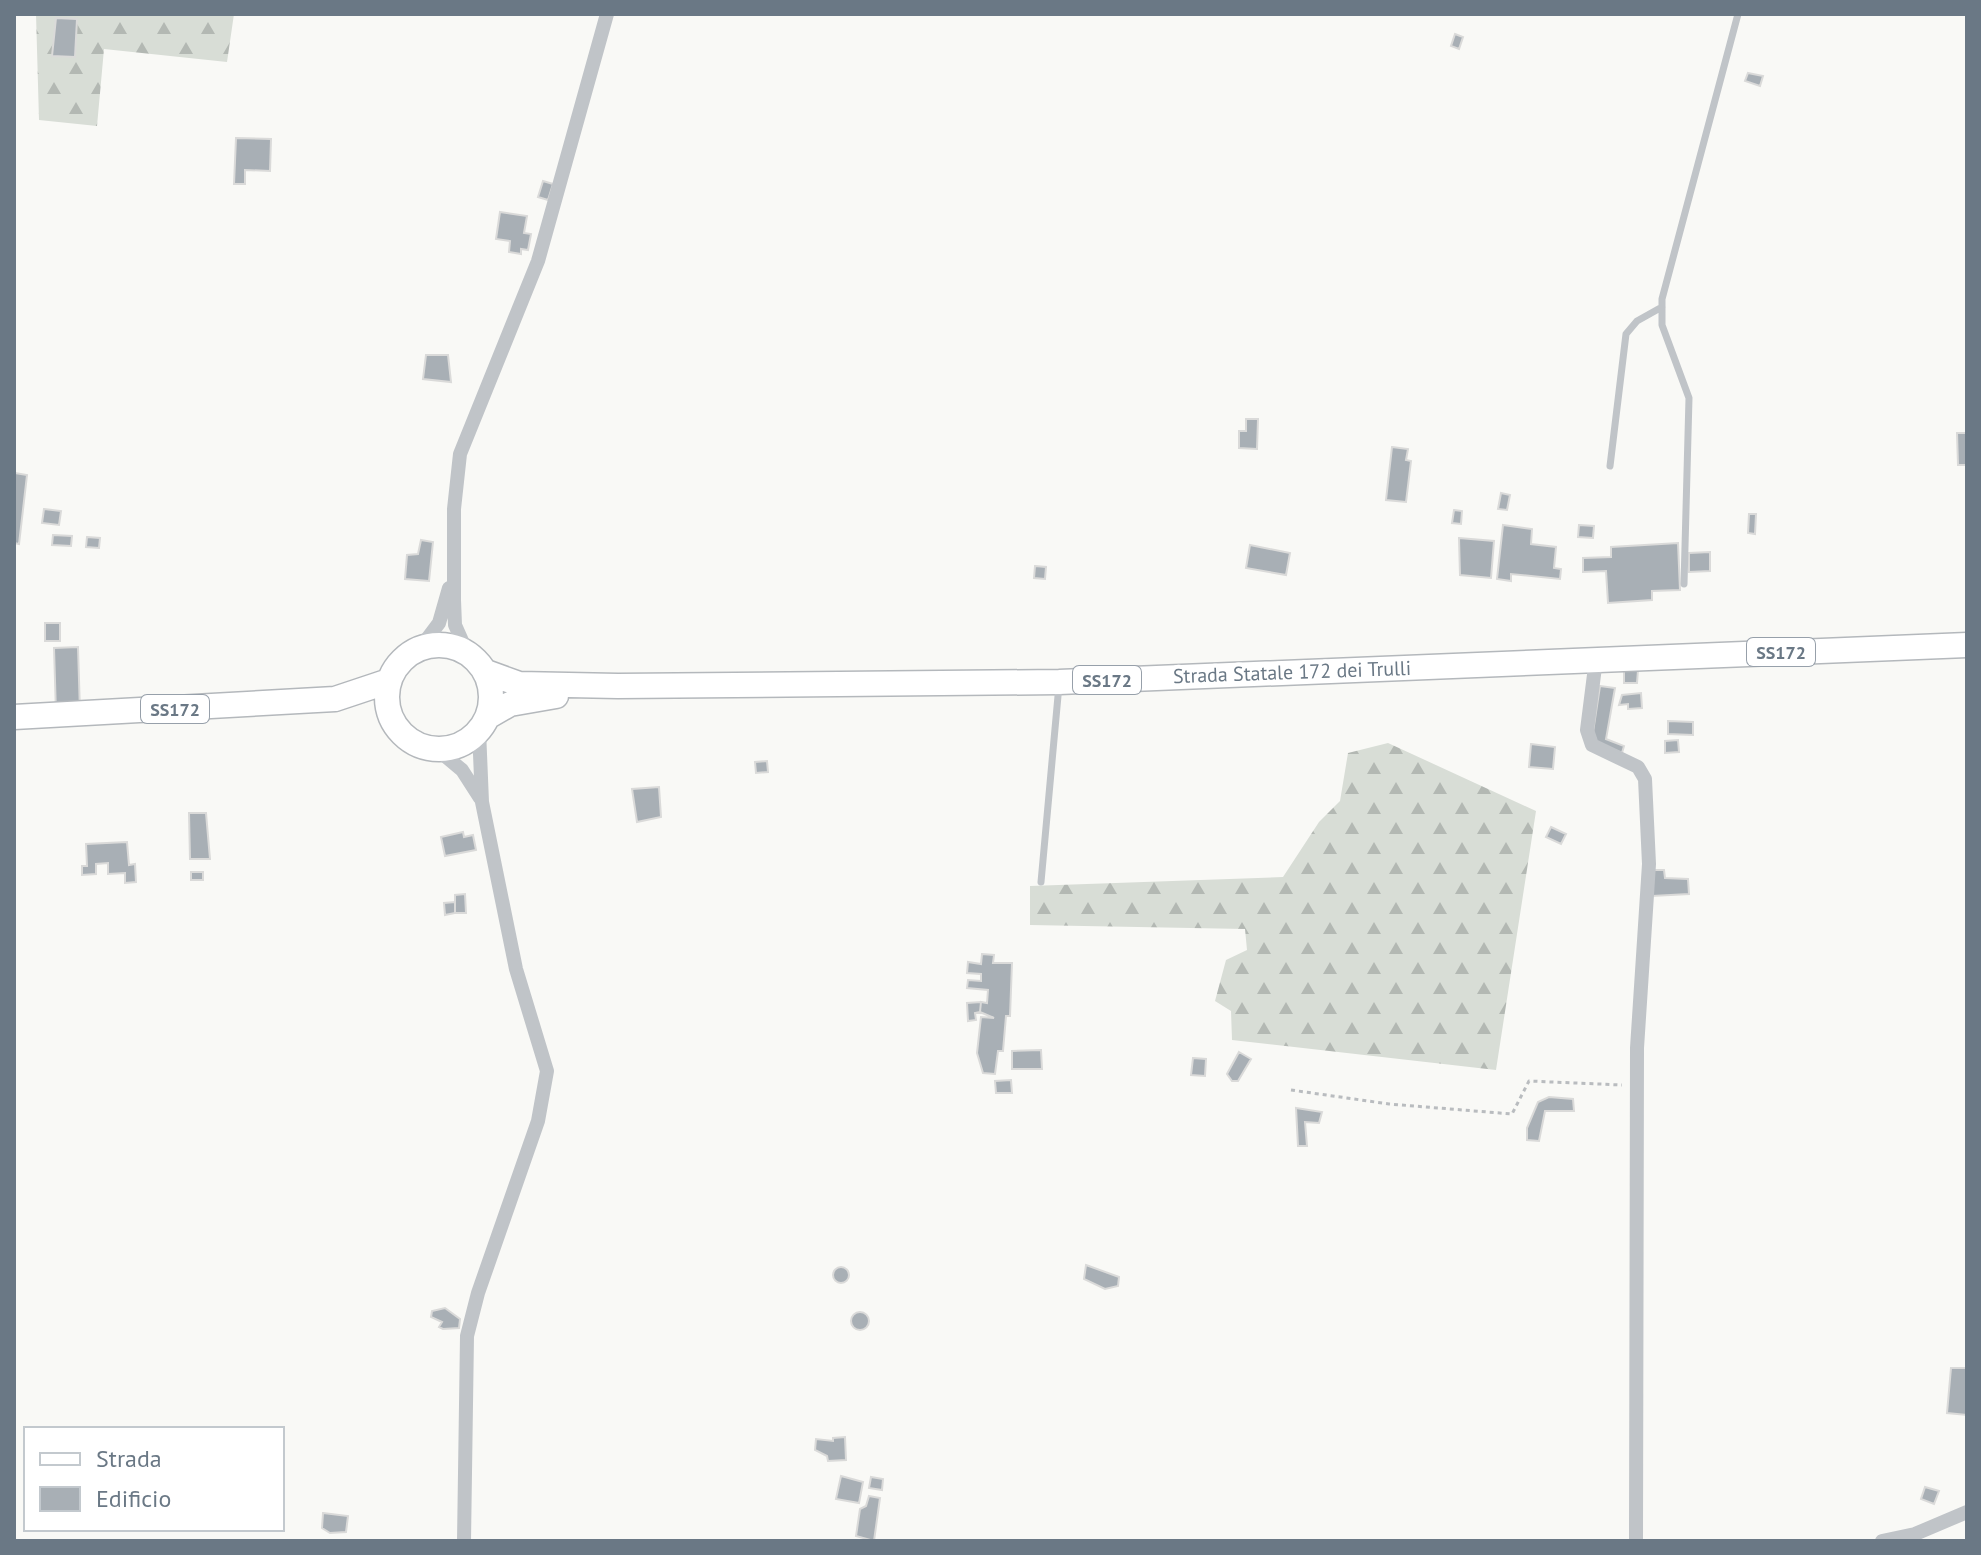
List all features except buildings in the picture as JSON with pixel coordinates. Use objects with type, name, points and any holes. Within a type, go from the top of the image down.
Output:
[{"type":"main road","points":[[438,750],[405,737],[390,716],[387,699],[389,681],[402,659],[421,647],[451,645],[467,652]]},
{"type":"main road","name":"Strada Statale 172 dei Trulli","points":[[467,652],[486,672],[519,684],[618,686],[1059,682],[1967,645]]},
{"type":"main road","points":[[484,723],[492,700],[486,672]]},
{"type":"main road","points":[[335,699],[389,681]]},
{"type":"main road","name":"Strada Statale 172 dei Trulli","points":[[438,750],[466,742],[484,723],[517,702],[618,686]]},
{"type":"main road","points":[[335,699],[377,709],[390,716]]},
{"type":"main road","name":"SS172","points":[[14,717],[335,699]]},
{"type":"street","points":[[467,652],[455,625],[453,572],[460,454],[538,261],[607,14]]},
{"type":"street","points":[[421,647],[439,623],[453,572]]},
{"type":"street","points":[[1596,659],[1587,730],[1592,745],[1638,767],[1645,779],[1649,864],[1638,1086],[1636,1541]]},
{"type":"street","points":[[464,1541],[467,1336],[478,1293],[538,1121],[547,1071],[516,969],[482,802],[484,723]]},
{"type":"street","points":[[438,750],[462,770],[482,802]]},
{"type":"street","points":[[1882,1541],[1915,1534],[1967,1512]]},
{"type":"lane","points":[[1684,584],[1689,398],[1662,325],[1662,307],[1738,14]]},
{"type":"lane","points":[[1610,466],[1626,334],[1637,321],[1662,307]]},
{"type":"lane","points":[[1041,882],[1059,682]]},
{"type":"path","points":[[1291,1090],[1389,1104],[1512,1114],[1529,1081],[1638,1086]]},
{"type":"green space","points":[[36,14],[234,14],[227,62],[104,49],[97,126],[39,120]]},
{"type":"green space","points":[[1388,743],[1536,811],[1496,1070],[1232,1040],[1231,1011],[1215,1001],[1226,960],[1247,950],[1245,929],[1030,925],[1030,886],[1283,877],[1319,822],[1340,801],[1348,753]]}]
